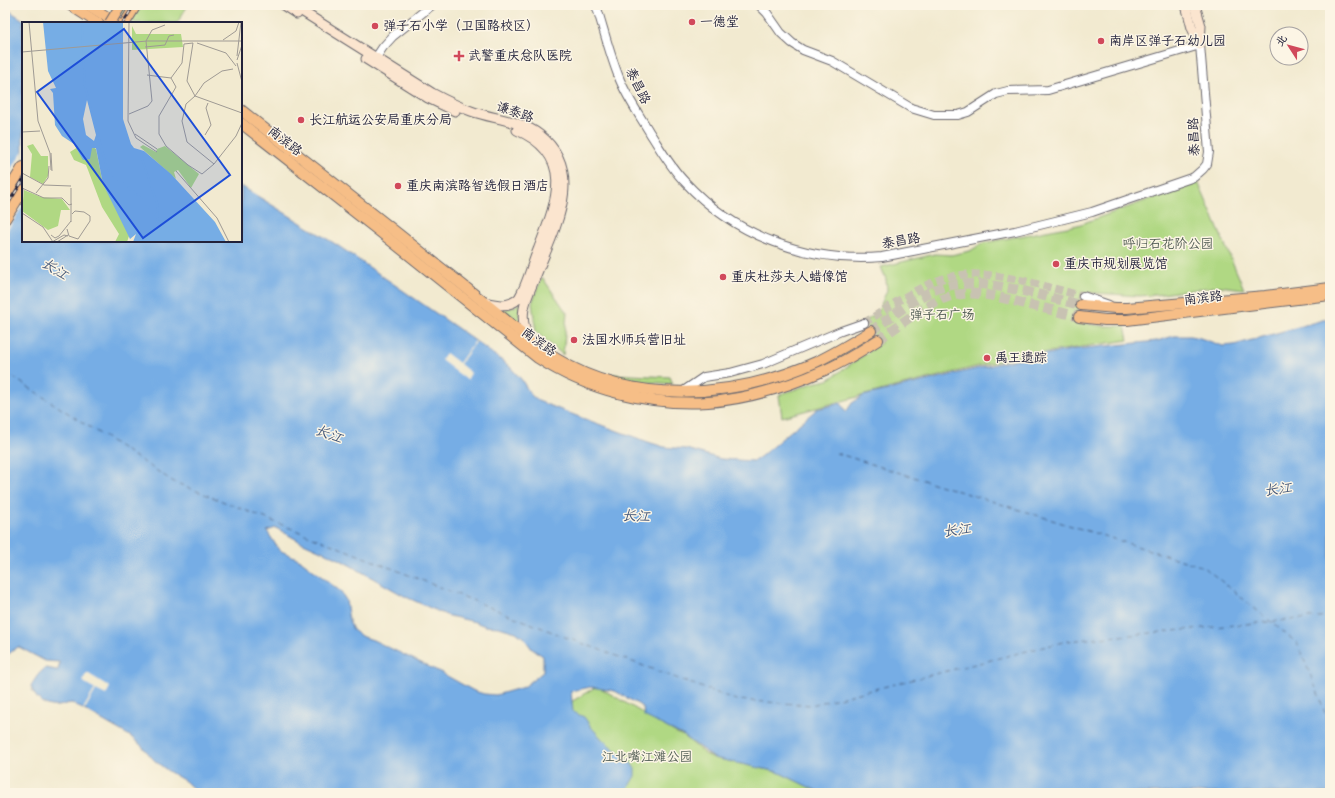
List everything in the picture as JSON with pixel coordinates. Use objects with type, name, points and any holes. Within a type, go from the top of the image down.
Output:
[{"type":"main road","points":[[70,5],[96,22]]},
{"type":"main road","points":[[88,5],[115,22]]},
{"type":"main road","points":[[111,22],[121,5]]},
{"type":"main road","points":[[126,22],[136,5]]},
{"type":"main road","points":[[130,22],[140,5]]},
{"type":"main road","name":"谦泰路","points":[[283,5],[432,93],[471,111],[517,124],[534,131],[546,141],[558,158],[563,171],[564,194],[558,216],[524,308],[524,325],[529,338]]},
{"type":"main road","name":"谦泰路","points":[[292,5],[428,98],[469,117],[515,129],[523,133],[542,146],[552,161],[558,183],[555,204],[520,295],[516,301],[507,305],[498,305],[485,302]]},
{"type":"main road","points":[[1186,5],[1192,28],[1200,45]]},
{"type":"main road","points":[[1195,5],[1201,26],[1200,45]]},
{"type":"main road","name":"南滨路","points":[[242,111],[529,338],[557,359],[589,376],[604,381],[637,388],[661,391],[682,392],[731,387],[768,379],[815,362],[840,350],[867,327]]},
{"type":"main road","name":"南滨路","points":[[242,124],[526,349],[547,364],[586,383],[633,396],[659,400],[708,402],[757,393],[796,382],[848,359],[878,340]]},
{"type":"main road","points":[[5,189],[22,162]]},
{"type":"main road","points":[[5,196],[22,169]]},
{"type":"main road","points":[[327,190],[340,197],[373,222],[376,219],[373,213]]},
{"type":"main road","points":[[5,219],[22,192]]},
{"type":"main road","points":[[5,225],[22,197]]},
{"type":"main road","points":[[394,243],[391,237],[395,231]]},
{"type":"main road","name":"南滨路","points":[[1082,301],[1120,308],[1266,296],[1330,288]]},
{"type":"main road","name":"南滨路","points":[[1079,317],[1105,320],[1124,320],[1330,296]]},
{"type":"main road","points":[[1120,308],[1120,315],[1124,320]]},
{"type":"street","points":[[374,60],[393,36],[432,5]]},
{"type":"street","name":"泰昌路","points":[[596,5],[620,81],[637,111],[674,169],[694,192],[719,212],[762,238],[799,251],[862,259],[882,257],[1015,231],[1092,212],[1194,178],[1207,164],[1209,152],[1200,45]]},
{"type":"street","points":[[759,5],[781,33],[803,50],[832,61],[911,108],[934,115],[958,115],[968,112],[996,94],[1008,91],[1048,90],[1200,45]]},
{"type":"street","name":"南滨路","points":[[682,392],[704,377],[730,373],[763,364],[841,331],[867,327]]},
{"type":"green space","points":[[106,5],[188,5],[178,22],[132,22]]},
{"type":"green space","name":"弹子石广场","points":[[1198,182],[1244,289],[1219,286],[1138,296],[1082,292],[1076,322],[1103,326],[1125,326],[1128,340],[1016,357],[782,417],[779,395],[813,383],[828,380],[881,343],[864,322],[878,312],[887,290],[886,279],[881,267],[935,254],[951,255],[970,251],[983,243],[1078,225]]},
{"type":"green space","points":[[542,277],[567,313],[563,355],[536,332],[532,303]]},
{"type":"green space","points":[[521,303],[519,313],[520,324],[501,309],[511,308]]},
{"type":"green space","points":[[611,374],[670,377],[673,384],[611,378]]},
{"type":"green space","name":"江北嘴江滩公园","points":[[597,686],[678,734],[684,736],[705,754],[714,758],[778,772],[821,793],[608,793],[563,707]]},
{"type":"water","name":"长江","points":[[5,8],[26,22],[22,22],[22,242],[242,242],[242,187],[337,245],[466,334],[509,366],[521,379],[531,395],[538,401],[664,447],[686,449],[721,459],[754,461],[817,409],[841,403],[846,412],[852,403],[863,396],[1017,359],[1077,349],[1157,341],[1174,336],[1190,336],[1200,338],[1223,346],[1234,345],[1330,318],[1330,793],[821,793],[778,772],[714,758],[684,736],[644,716],[643,707],[615,691],[591,687],[571,691],[573,712],[584,717],[603,740],[631,763],[635,769],[635,776],[625,793],[198,793],[185,781],[168,771],[154,760],[142,746],[130,736],[72,703],[52,706],[40,701],[34,694],[31,686],[39,674],[46,668],[58,670],[60,663],[45,661],[19,647],[5,657]],"holes":[[[276,528],[299,541],[339,559],[406,597],[446,615],[485,626],[499,627],[516,632],[524,638],[532,649],[543,656],[543,672],[524,687],[496,695],[484,694],[474,691],[440,672],[373,640],[361,636],[353,630],[349,621],[346,600],[340,591],[299,559],[279,550],[267,531]]]},
{"type":"pier","points":[[22,153],[22,207],[5,234],[5,180]]},
{"type":"pier","points":[[475,341],[476,342],[460,364],[471,373],[467,380],[441,360],[446,353],[459,363]]},
{"type":"pier","points":[[87,673],[110,687],[106,695],[96,690],[85,709],[83,709],[95,689],[82,681]]},
{"type":"ferry route","points":[[5,372],[174,482],[565,637],[736,700],[811,705],[1067,641],[1330,616]]},
{"type":"ferry route","points":[[836,453],[1204,567],[1297,643],[1318,693],[1330,728]]},
{"type":"tunnel","points":[[864,323],[919,289],[939,280],[955,276],[973,274],[992,275],[1030,282],[1083,296]]},
{"type":"tunnel","points":[[871,331],[904,307],[931,291],[956,285],[973,284],[1010,288],[1081,305]]},
{"type":"tunnel","points":[[878,340],[928,306],[937,301],[955,295],[975,294],[996,296],[1079,317]]},
{"type":"railway","points":[[124,22],[134,5]]},
{"type":"railway","points":[[5,209],[22,182]]},
{"type":"place","name":"一德堂","points":[[692,22]]},
{"type":"place","name":"弹子石小学（卫国路校区）","points":[[375,26]]},
{"type":"place","name":"南岸区弹子石幼儿园","points":[[1101,41]]},
{"type":"place","name":"武警重庆总队医院","points":[[459,56]]},
{"type":"place","name":"长江航运公安局重庆分局","points":[[301,120]]},
{"type":"place","name":"重庆南滨路智选假日酒店","points":[[398,186]]},
{"type":"place","name":"重庆市规划展览馆","points":[[1056,264]]},
{"type":"place","name":"重庆杜莎夫人蜡像馆","points":[[723,277]]},
{"type":"place","name":"法国水师兵营旧址","points":[[574,340]]},
{"type":"place","name":"禹王遗踪","points":[[987,358]]},
{"type":"park label","name":"呼归石花阶公园","points":[[1168,244]]}]
